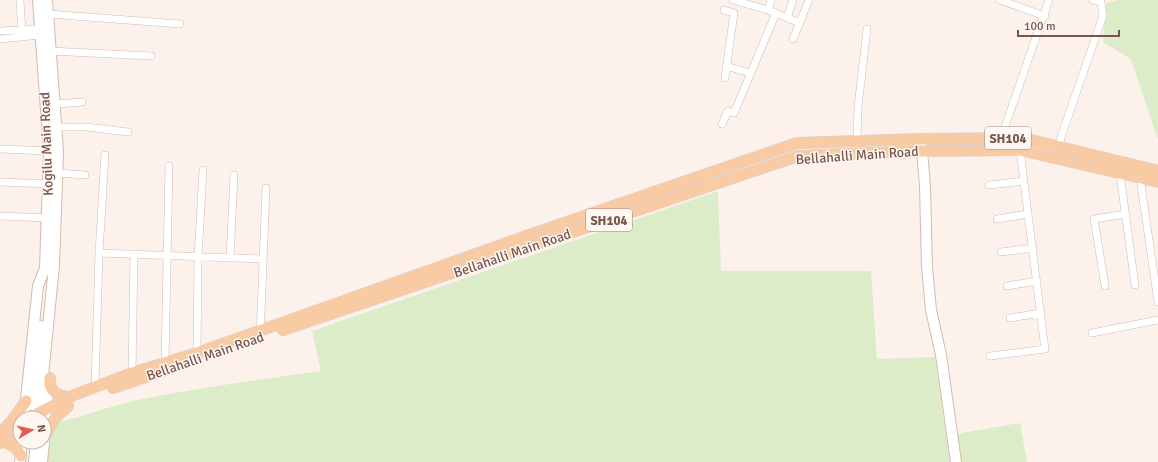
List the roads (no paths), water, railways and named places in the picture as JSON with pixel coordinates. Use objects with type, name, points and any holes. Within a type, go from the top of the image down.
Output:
[{"type":"main road","name":"Kogilu Main Road","points":[[38,0],[40,32],[57,173],[52,184],[47,218],[49,267]]},
{"type":"main road","name":"Kogilu Main Road","points":[[36,410],[38,286],[49,267],[52,184],[49,151],[55,104],[47,0]]},
{"type":"main road","name":"Bellahalli Main Road","points":[[47,410],[68,406],[111,388],[535,233],[797,143],[921,139],[1023,138],[1158,171]]},
{"type":"main road","points":[[921,139],[925,186],[926,267],[930,303],[941,355],[956,462]]},
{"type":"main road","name":"Bellahalli Main Road","points":[[40,410],[95,386],[132,373],[260,334],[798,156],[922,151],[1020,150],[1158,182]]},
{"type":"main road","points":[[49,267],[57,291],[50,385],[57,394],[63,397],[74,395]]},
{"type":"main road","points":[[36,410],[49,267]]},
{"type":"main road","points":[[37,410],[50,378]]},
{"type":"main road","points":[[52,423],[68,406]]},
{"type":"main road","points":[[1,437],[12,422]]},
{"type":"main road","points":[[1,437],[12,429]]},
{"type":"main road","points":[[1,437],[12,434]]},
{"type":"main road","points":[[1,437],[16,448],[23,460]]},
{"type":"main road","points":[[22,450],[23,460]]},
{"type":"main road","points":[[23,460],[26,450]]},
{"type":"main road","points":[[34,462],[35,450]]},
{"type":"main road","points":[[42,462],[43,450]]},
{"type":"street","points":[[20,0],[22,33]]},
{"type":"street","points":[[733,0],[768,10],[800,23]]},
{"type":"street","points":[[768,10],[771,0]]},
{"type":"street","points":[[787,18],[793,0]]},
{"type":"street","points":[[793,39],[809,0]]},
{"type":"street","points":[[1000,0],[1045,16]]},
{"type":"street","points":[[1001,138],[1024,69],[1045,16],[1049,0]]},
{"type":"street","points":[[1059,147],[1062,134],[1103,16],[1101,2],[1094,0]]},
{"type":"street","points":[[724,10],[734,14],[725,78]]},
{"type":"street","points":[[722,124],[729,108],[734,113],[776,13]]},
{"type":"street","points":[[48,14],[180,24]]},
{"type":"street","points":[[856,141],[858,107],[867,29]]},
{"type":"street","points":[[0,31],[22,33],[40,32]]},
{"type":"street","points":[[0,39],[22,33]]},
{"type":"street","points":[[50,51],[151,56]]},
{"type":"street","points":[[726,66],[750,73]]},
{"type":"street","points":[[55,104],[82,102]]},
{"type":"street","points":[[52,127],[86,127],[128,132]]},
{"type":"street","points":[[0,149],[49,151]]},
{"type":"street","points":[[990,356],[1045,349],[1020,150]]},
{"type":"street","points":[[95,386],[99,253],[105,155]]},
{"type":"street","points":[[165,362],[169,166]]},
{"type":"street","points":[[197,352],[198,257],[203,170]]},
{"type":"street","points":[[57,173],[85,175]]},
{"type":"street","points":[[1120,174],[1136,285]]},
{"type":"street","points":[[230,258],[234,175]]},
{"type":"street","points":[[1140,178],[1158,302]]},
{"type":"street","points":[[989,185],[1024,181]]},
{"type":"street","points":[[0,182],[52,184]]},
{"type":"street","points":[[260,334],[266,188]]},
{"type":"street","points":[[997,219],[1028,214]]},
{"type":"street","points":[[1105,286],[1094,219],[1126,214]]},
{"type":"street","points":[[0,216],[47,218]]},
{"type":"street","points":[[1001,252],[1033,248]]},
{"type":"street","points":[[99,253],[264,259]]},
{"type":"street","points":[[132,373],[134,254]]},
{"type":"street","points":[[1007,286],[1037,281]]},
{"type":"street","points":[[1010,318],[1041,313]]},
{"type":"street","points":[[1092,333],[1158,320]]}]
